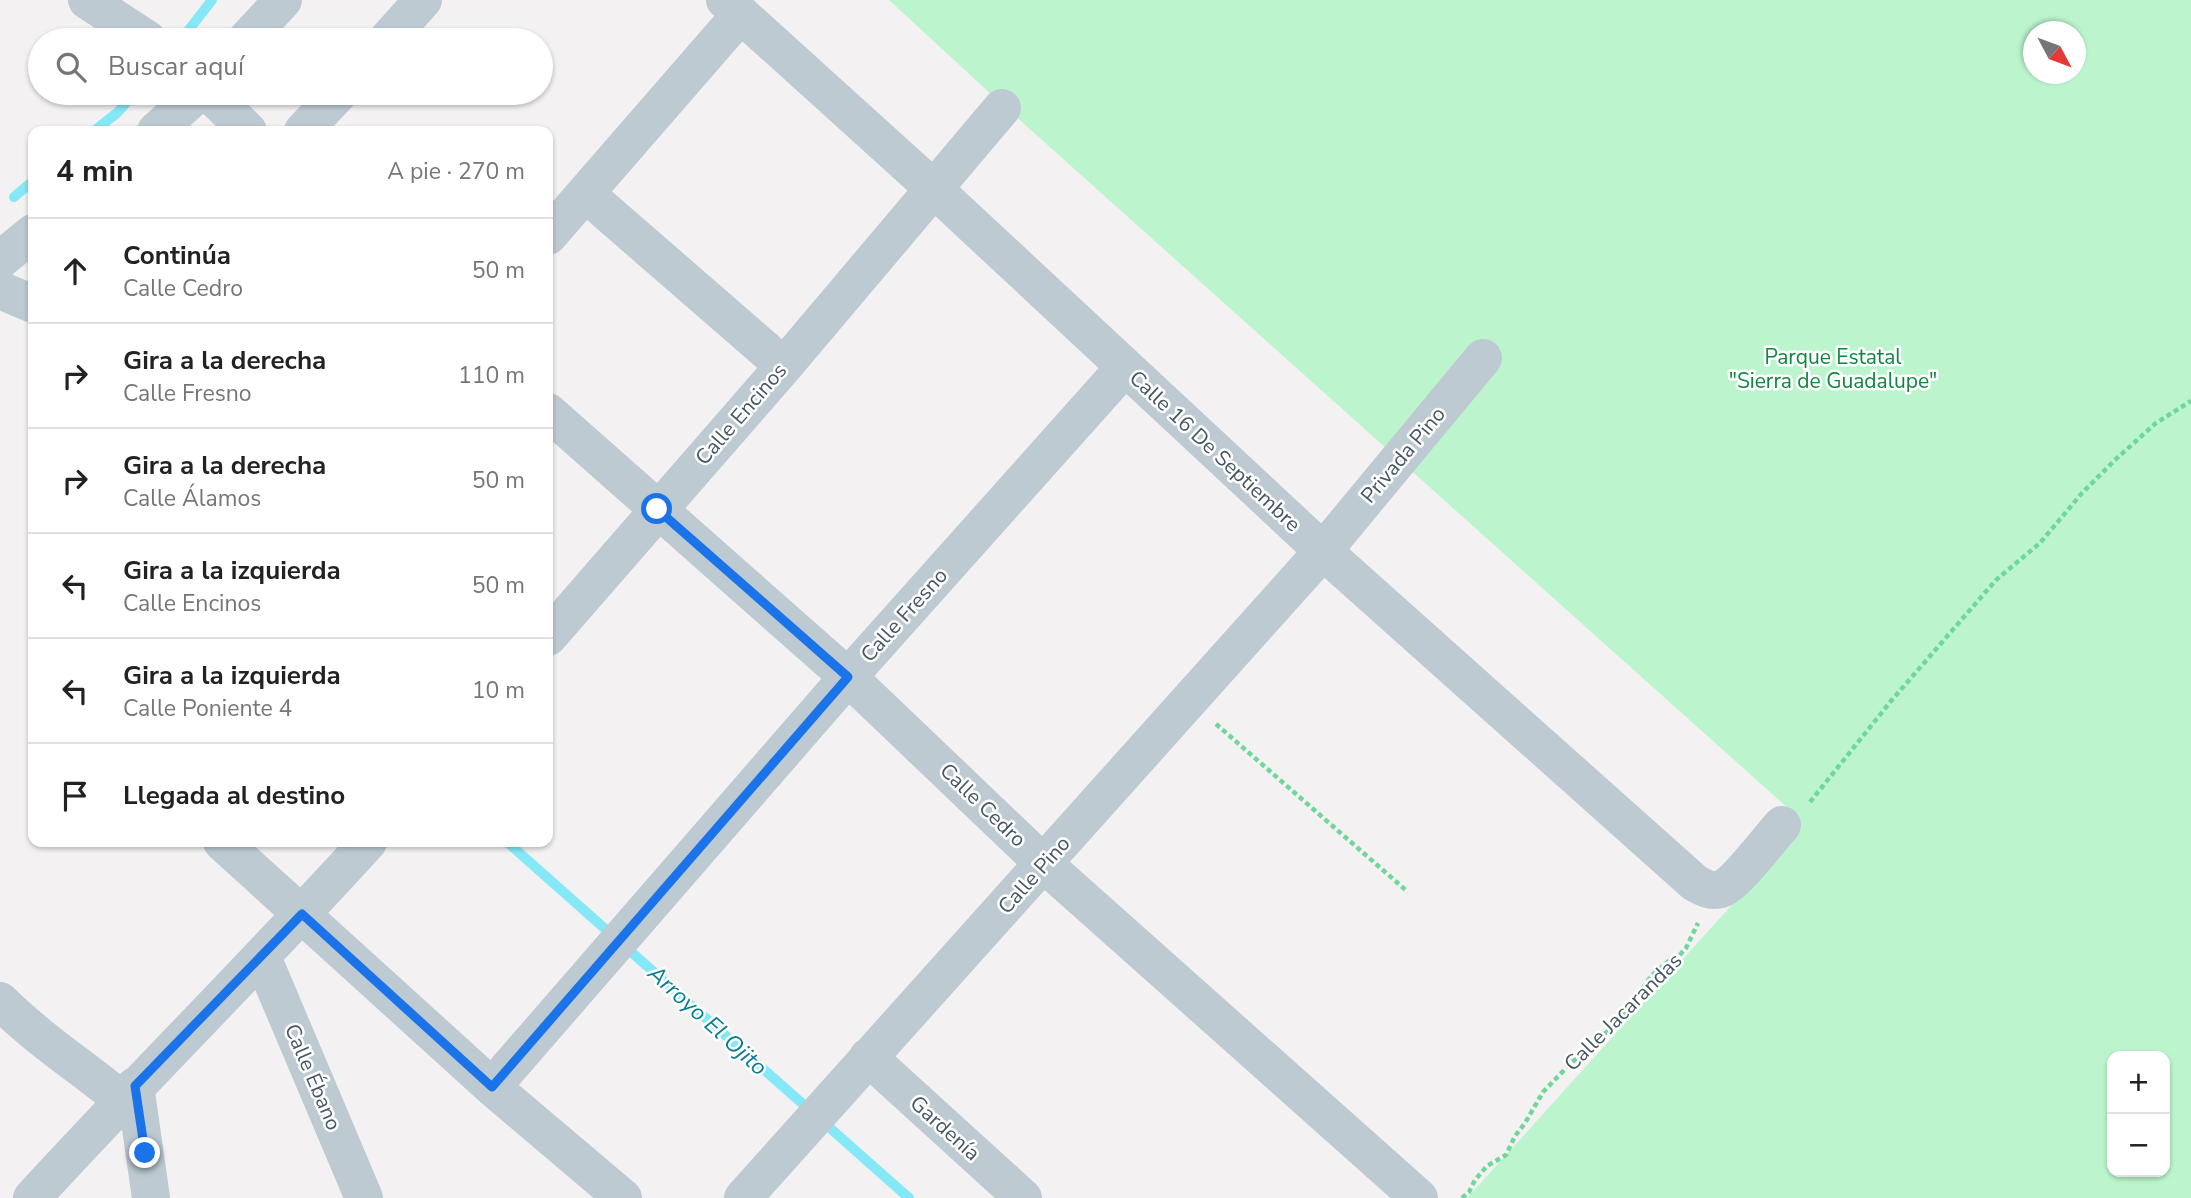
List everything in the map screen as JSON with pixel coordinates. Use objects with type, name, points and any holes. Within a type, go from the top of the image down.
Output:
[{"type":"street","points":[[87,0],[130,28]]},
{"type":"street","points":[[257,28],[283,0]]},
{"type":"street","points":[[398,28],[423,0]]},
{"type":"street","points":[[553,230],[586,194],[733,7]]},
{"type":"street","name":"Calle 16 De Septiembre","points":[[733,7],[1323,551],[1695,883],[1713,890]]},
{"type":"street","points":[[162,126],[185,105]]},
{"type":"street","points":[[221,105],[243,126]]},
{"type":"street","points":[[308,126],[327,105]]},
{"type":"street","name":"Calle Encinos","points":[[553,631],[784,366],[1002,108]]},
{"type":"street","points":[[586,194],[784,366]]},
{"type":"street","points":[[0,260],[28,237]]},
{"type":"street","points":[[0,290],[28,302]]},
{"type":"street","name":"Privada Pino","points":[[1323,551],[1483,358]]},
{"type":"street","name":"Calle Fresno","points":[[492,1087],[848,677],[1125,367]]},
{"type":"street","name":"Calle Cedro","points":[[553,416],[848,677],[1044,864],[1419,1198]]},
{"type":"street","name":"Calle Pino","points":[[743,1198],[1323,551]]},
{"type":"street","points":[[1713,890],[1730,885],[1782,825]]},
{"type":"street","points":[[228,847],[492,1087],[623,1198]]},
{"type":"street","points":[[32,1198],[363,847]]},
{"type":"street","name":"Calle Ébano","points":[[262,957],[364,1198]]},
{"type":"street","points":[[0,1001],[24,1025],[129,1093],[151,1198]]},
{"type":"street","name":"Gardenía","points":[[868,1057],[1023,1198]]},
{"type":"path","points":[[1782,825],[1805,809],[1891,701],[1996,580],[2040,543],[2116,458],[2155,423],[2191,401]]},
{"type":"path","points":[[1190,701],[1408,892]]},
{"type":"path","name":"Calle Jacarandas","points":[[1462,1198],[1487,1166],[1506,1155],[1514,1136],[1543,1092],[1617,1023],[1652,975],[1686,948],[1713,890]]},
{"type":"green space","name":"Parque Estatal \"Sierra de Guadalupe\"","points":[[889,0],[2191,0],[2191,1198],[1467,1198],[1776,856],[1799,818]]},
{"type":"waterway","points":[[190,28],[212,0]]},
{"type":"waterway","points":[[100,126],[124,105]]},
{"type":"waterway","points":[[14,197],[28,185]]},
{"type":"waterway","name":"Arroyo El Ojito","points":[[513,847],[909,1198]]},
{"type":"route","points":[[145,1153],[135,1086],[302,914],[492,1087],[848,677],[657,509]]}]
